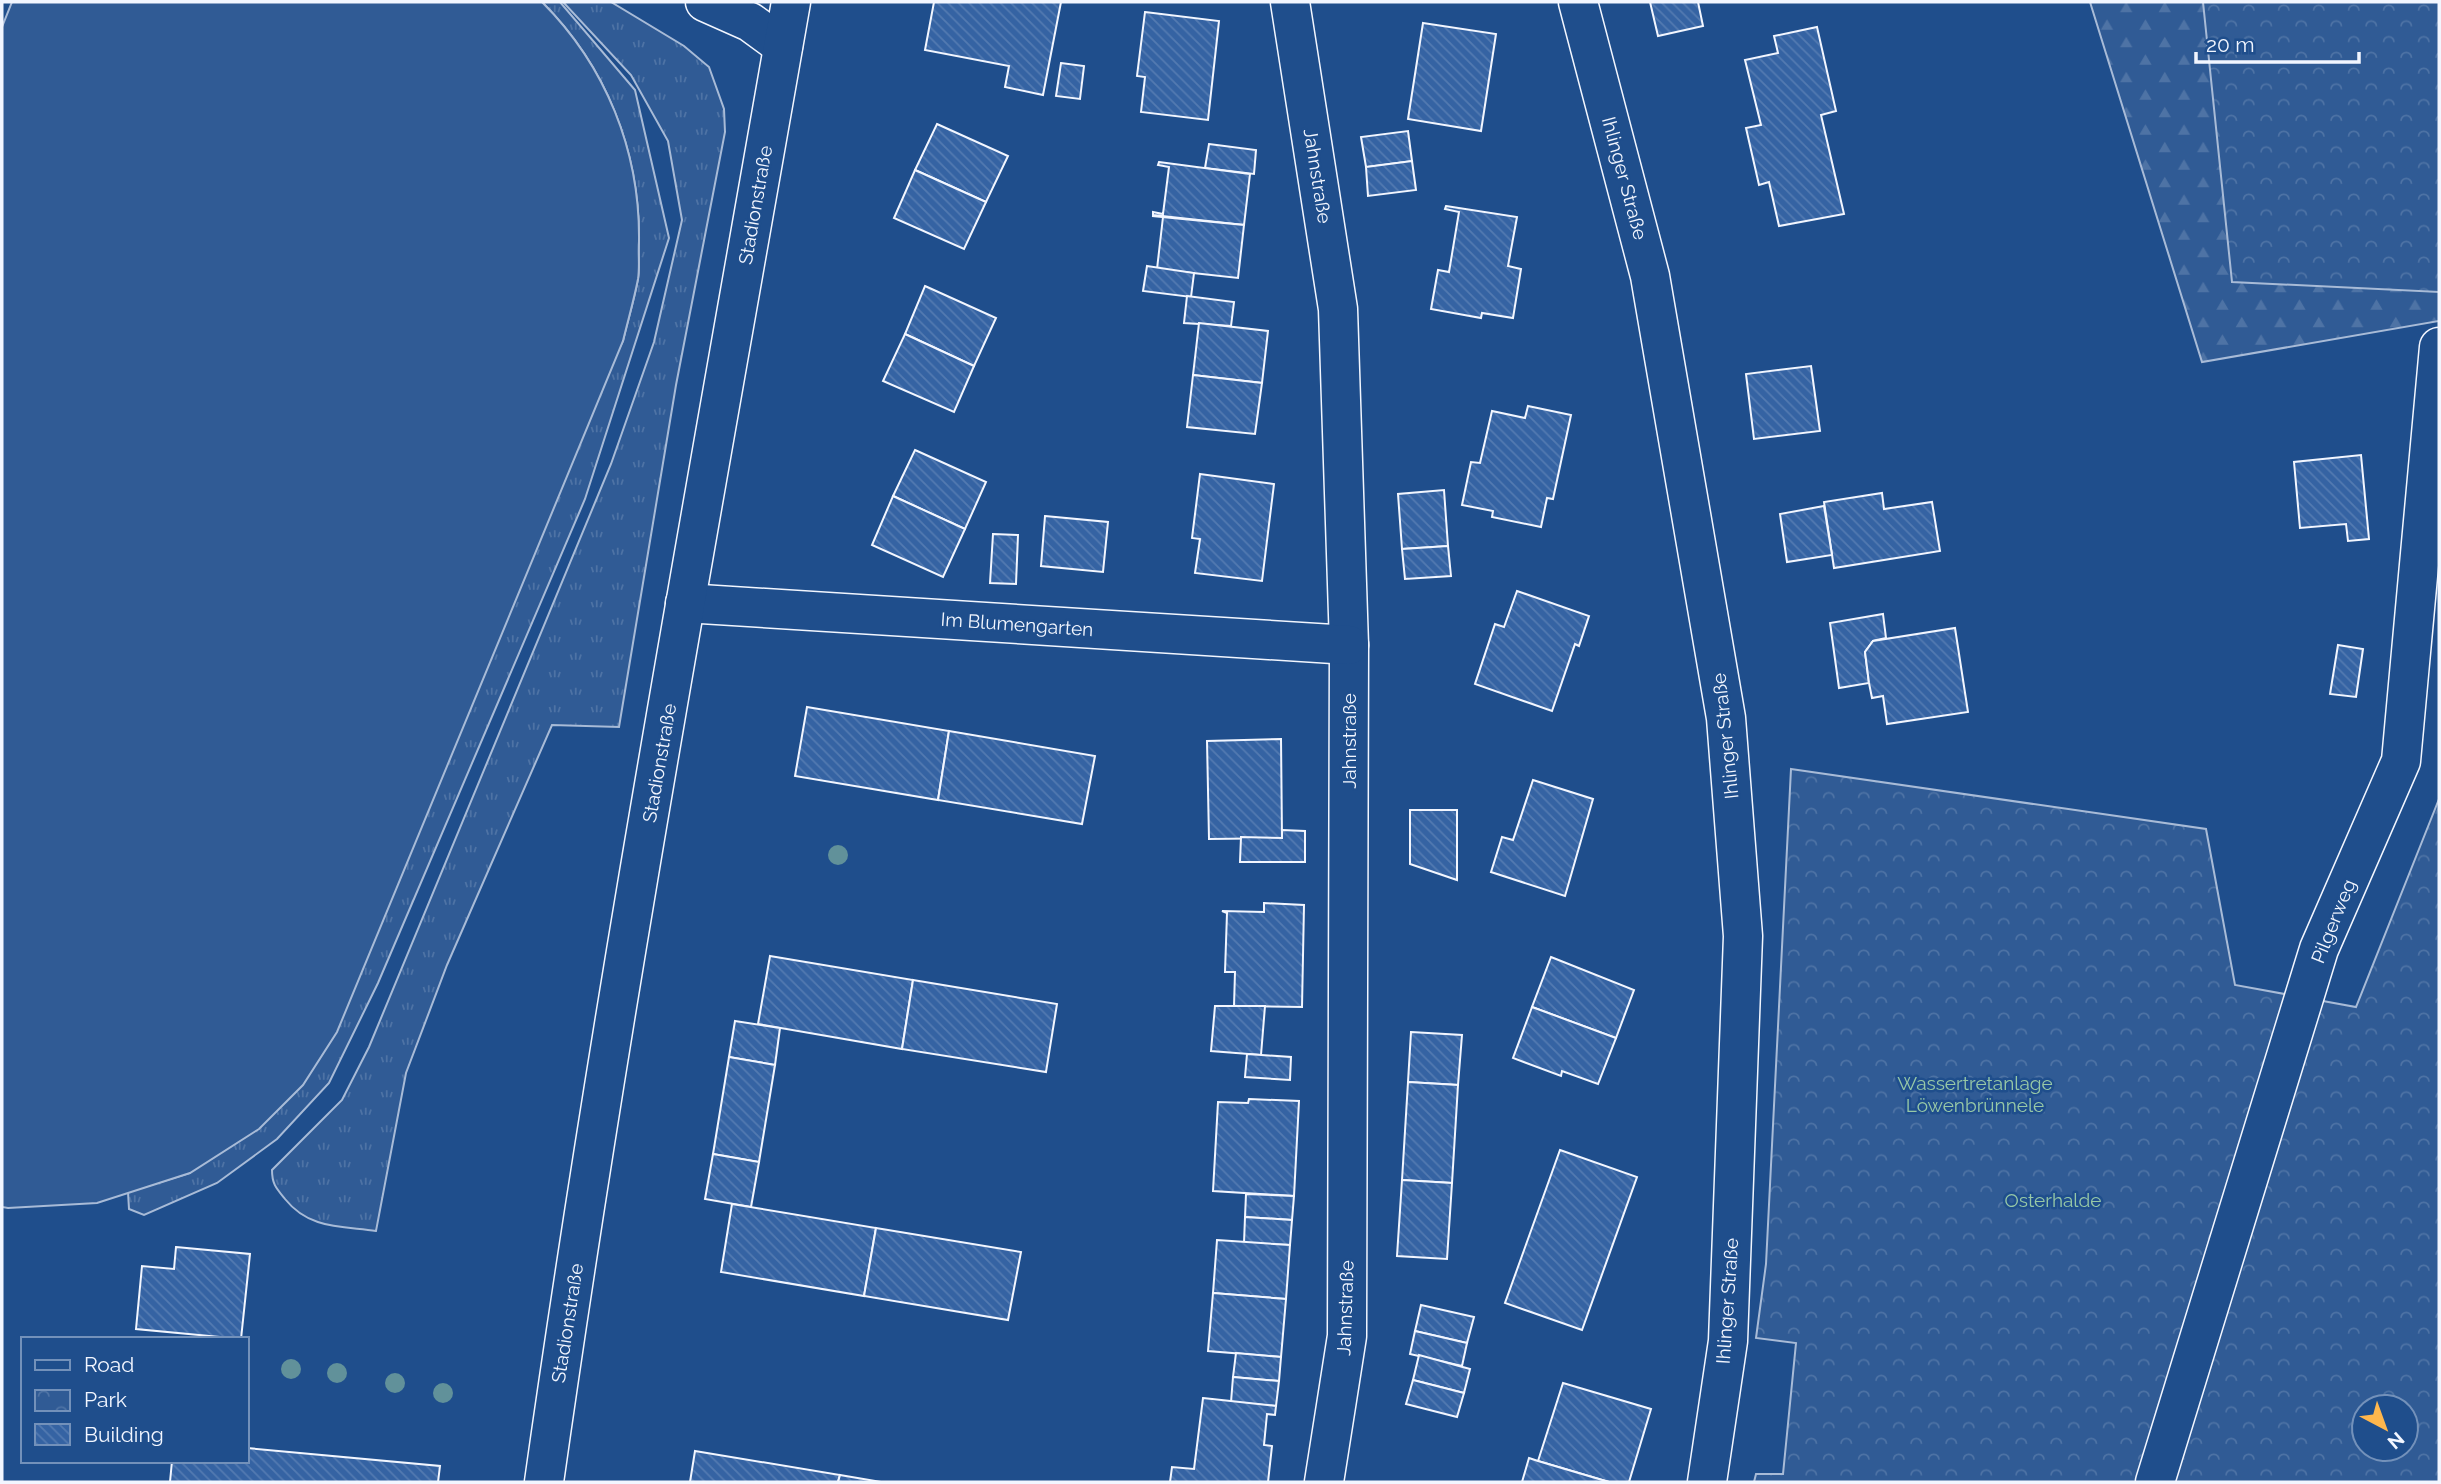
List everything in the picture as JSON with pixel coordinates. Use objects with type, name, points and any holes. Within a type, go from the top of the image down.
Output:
[{"type":"street","points":[[705,2],[750,22],[783,46],[791,2]]},
{"type":"street","name":"Jahnstraße","points":[[1290,2],[1338,309],[1349,645],[1347,1336],[1324,1482]]},
{"type":"street","name":"Ihlinger Straße","points":[[1578,2],[1650,276],[1726,718],[1743,936],[1728,1341],[1707,1482]]},
{"type":"street","name":"Stadionstraße","points":[[544,1482],[565,1326],[685,603],[783,46]]},
{"type":"street","name":"Pilgerweg","points":[[2155,1482],[2319,949],[2401,761],[2439,347]]},
{"type":"street","name":"Im Blumengarten","points":[[685,603],[1349,645]]},
{"type":"green space","points":[[12,2],[542,2],[565,27],[584,54],[615,112],[626,143],[638,208],[639,274],[623,341],[337,1032],[303,1085],[259,1129],[190,1173],[97,1203],[8,1208],[2,1207],[2,27]]},
{"type":"green space","points":[[542,2],[560,2],[635,90],[669,238],[585,499],[378,983],[329,1083],[277,1139],[217,1183],[144,1215],[129,1209],[128,1192],[190,1173],[623,341],[639,274],[638,208],[626,143],[601,82],[565,27]]},
{"type":"green space","points":[[563,2],[611,2],[684,46],[709,67],[724,109],[725,132],[676,385],[619,727],[552,725],[447,965],[406,1073],[376,1231],[338,1227],[315,1221],[294,1209],[275,1186],[272,1170],[342,1100],[369,1047],[611,464],[654,342],[682,220],[668,141],[631,75]]},
{"type":"green space","points":[[2090,2],[2439,2],[2439,321],[2202,362]]},
{"type":"green space","points":[[2203,2],[2439,2],[2439,292],[2232,282]]},
{"type":"green space","name":"Osterhalde","points":[[1791,769],[2206,829],[2235,985],[2356,1007],[2439,799],[2439,1482],[1754,1482],[1756,1474],[1783,1474],[1796,1343],[1756,1338],[1766,1264]]},
{"type":"building","points":[[934,2],[1061,2],[1043,95],[1005,87],[1009,66],[925,50]]},
{"type":"building","points":[[1650,2],[1698,2],[1703,26],[1658,36]]},
{"type":"building","points":[[1145,12],[1219,21],[1208,120],[1141,112],[1145,77],[1137,76]]},
{"type":"building","points":[[1423,23],[1496,34],[1481,131],[1408,119]]},
{"type":"building","points":[[1817,27],[1836,111],[1821,115],[1844,214],[1779,226],[1769,182],[1759,185],[1746,128],[1761,125],[1745,60],[1778,53],[1774,36]]},
{"type":"building","points":[[1061,63],[1084,66],[1080,99],[1056,96]]},
{"type":"building","points":[[937,124],[1008,156],[986,202],[915,170]]},
{"type":"building","points":[[1408,131],[1412,161],[1366,167],[1361,137]]},
{"type":"building","points":[[1209,144],[1256,150],[1254,174],[1205,168]]},
{"type":"building","points":[[1412,161],[1416,190],[1368,196],[1366,167]]},
{"type":"building","points":[[1159,162],[1250,174],[1244,225],[1153,215],[1153,212],[1163,214],[1169,167],[1158,165]]},
{"type":"building","points":[[915,170],[986,202],[964,249],[894,218]]},
{"type":"building","points":[[1446,206],[1517,217],[1508,266],[1521,269],[1513,318],[1482,313],[1481,318],[1431,309],[1438,270],[1449,272],[1459,212],[1445,209]]},
{"type":"building","points":[[1163,217],[1244,225],[1238,278],[1157,269]]},
{"type":"building","points":[[1147,266],[1194,273],[1191,297],[1143,291]]},
{"type":"building","points":[[925,286],[996,318],[974,366],[905,334]]},
{"type":"building","points":[[1187,296],[1234,302],[1231,326],[1184,323]]},
{"type":"building","points":[[1199,323],[1268,331],[1262,383],[1193,375]]},
{"type":"building","points":[[905,334],[974,366],[954,412],[883,381]]},
{"type":"building","points":[[1811,366],[1820,431],[1754,439],[1746,374]]},
{"type":"building","points":[[1193,375],[1262,383],[1255,434],[1187,427]]},
{"type":"building","points":[[1528,406],[1571,415],[1553,499],[1547,498],[1541,527],[1492,517],[1493,511],[1462,505],[1471,462],[1480,463],[1492,411],[1525,418]]},
{"type":"building","points":[[915,450],[986,482],[965,529],[893,496]]},
{"type":"building","points":[[2361,455],[2369,539],[2348,541],[2346,524],[2300,528],[2294,462]]},
{"type":"building","points":[[1200,474],[1274,484],[1262,581],[1195,573],[1200,539],[1192,538]]},
{"type":"building","points":[[1444,490],[1448,546],[1402,549],[1398,494]]},
{"type":"building","points":[[1882,493],[1884,509],[1932,502],[1940,551],[1834,568],[1824,502]]},
{"type":"building","points":[[893,496],[965,529],[943,577],[872,545]]},
{"type":"building","points":[[1824,506],[1832,555],[1787,562],[1780,514]]},
{"type":"building","points":[[1045,516],[1108,522],[1103,572],[1041,566]]},
{"type":"building","points":[[993,534],[1018,535],[1016,584],[990,583]]},
{"type":"building","points":[[1448,546],[1451,576],[1405,579],[1402,549]]},
{"type":"building","points":[[1517,591],[1589,616],[1579,646],[1575,644],[1552,711],[1475,684],[1495,624],[1504,627]]},
{"type":"building","points":[[1883,614],[1886,638],[1873,641],[1865,652],[1869,683],[1839,688],[1830,623]]},
{"type":"building","points":[[1955,628],[1968,712],[1887,724],[1883,696],[1872,698],[1865,652],[1873,641]]},
{"type":"building","points":[[2338,645],[2363,649],[2356,697],[2330,694]]},
{"type":"building","points":[[807,707],[949,731],[938,800],[795,776]]},
{"type":"building","points":[[949,731],[1095,756],[1082,824],[938,800]]},
{"type":"building","points":[[1281,739],[1282,838],[1209,839],[1207,741]]},
{"type":"building","points":[[1533,780],[1593,799],[1565,896],[1491,872],[1502,837],[1513,840]]},
{"type":"building","points":[[1410,810],[1457,810],[1457,880],[1410,864]]},
{"type":"building","points":[[1282,830],[1305,831],[1305,862],[1240,862],[1241,837],[1282,838]]},
{"type":"building","points":[[1264,903],[1304,905],[1302,1007],[1234,1006],[1235,972],[1225,972],[1227,913],[1222,911],[1264,912]]},
{"type":"building","points":[[770,956],[913,980],[902,1049],[758,1024]]},
{"type":"building","points":[[1551,957],[1634,990],[1616,1038],[1532,1007]]},
{"type":"building","points":[[913,980],[1057,1004],[1046,1072],[902,1049]]},
{"type":"building","points":[[1215,1006],[1265,1006],[1261,1055],[1211,1051]]},
{"type":"building","points":[[1532,1007],[1616,1038],[1598,1084],[1562,1071],[1561,1076],[1513,1058]]},
{"type":"building","points":[[735,1021],[780,1028],[775,1065],[729,1057]]},
{"type":"building","points":[[1411,1032],[1462,1035],[1458,1085],[1408,1082]]},
{"type":"building","points":[[1247,1054],[1291,1057],[1290,1080],[1245,1077]]},
{"type":"building","points":[[729,1057],[775,1065],[759,1162],[713,1154]]},
{"type":"building","points":[[1408,1082],[1458,1085],[1452,1183],[1402,1180]]},
{"type":"building","points":[[1249,1099],[1299,1101],[1294,1196],[1213,1191],[1218,1102],[1248,1103]]},
{"type":"building","points":[[1560,1150],[1637,1177],[1582,1330],[1505,1303]]},
{"type":"building","points":[[713,1154],[759,1162],[751,1207],[705,1199]]},
{"type":"building","points":[[1402,1180],[1452,1183],[1447,1259],[1397,1256]]},
{"type":"building","points":[[1246,1194],[1294,1196],[1292,1220],[1245,1217]]},
{"type":"building","points":[[732,1204],[876,1228],[864,1296],[721,1272]]},
{"type":"building","points":[[1245,1217],[1292,1220],[1290,1245],[1244,1243]]},
{"type":"building","points":[[876,1228],[1021,1252],[1008,1320],[864,1296]]},
{"type":"building","points":[[1217,1240],[1290,1245],[1286,1299],[1213,1293]]},
{"type":"building","points":[[176,1247],[250,1254],[241,1337],[136,1329],[142,1266],[174,1269]]},
{"type":"building","points":[[1213,1293],[1286,1299],[1281,1357],[1208,1351]]},
{"type":"building","points":[[1421,1305],[1474,1317],[1467,1343],[1415,1331]]},
{"type":"building","points":[[1415,1331],[1467,1343],[1462,1366],[1410,1354]]},
{"type":"building","points":[[1236,1353],[1281,1357],[1279,1381],[1233,1377]]},
{"type":"building","points":[[1419,1355],[1470,1369],[1464,1393],[1413,1380]]},
{"type":"building","points":[[1233,1377],[1279,1381],[1276,1406],[1231,1402]]},
{"type":"building","points":[[1413,1380],[1464,1393],[1457,1417],[1406,1404]]},
{"type":"building","points":[[1563,1383],[1651,1409],[1629,1482],[1609,1482],[1538,1461]]},
{"type":"building","points":[[1203,1398],[1276,1406],[1275,1415],[1267,1414],[1264,1445],[1272,1446],[1268,1482],[1170,1482],[1172,1467],[1194,1469]]},
{"type":"building","points":[[248,1448],[440,1466],[438,1482],[170,1482],[172,1463],[248,1463]]},
{"type":"building","points":[[695,1451],[840,1475],[838,1482],[690,1482]]},
{"type":"building","points":[[1529,1458],[1538,1461],[1609,1482],[1522,1482]]},
{"type":"building","points":[[840,1475],[881,1482],[838,1482]]},
{"type":"park label","name":"Wassertretanlage Löwenbrünnele","points":[[1975,1094]]}]
